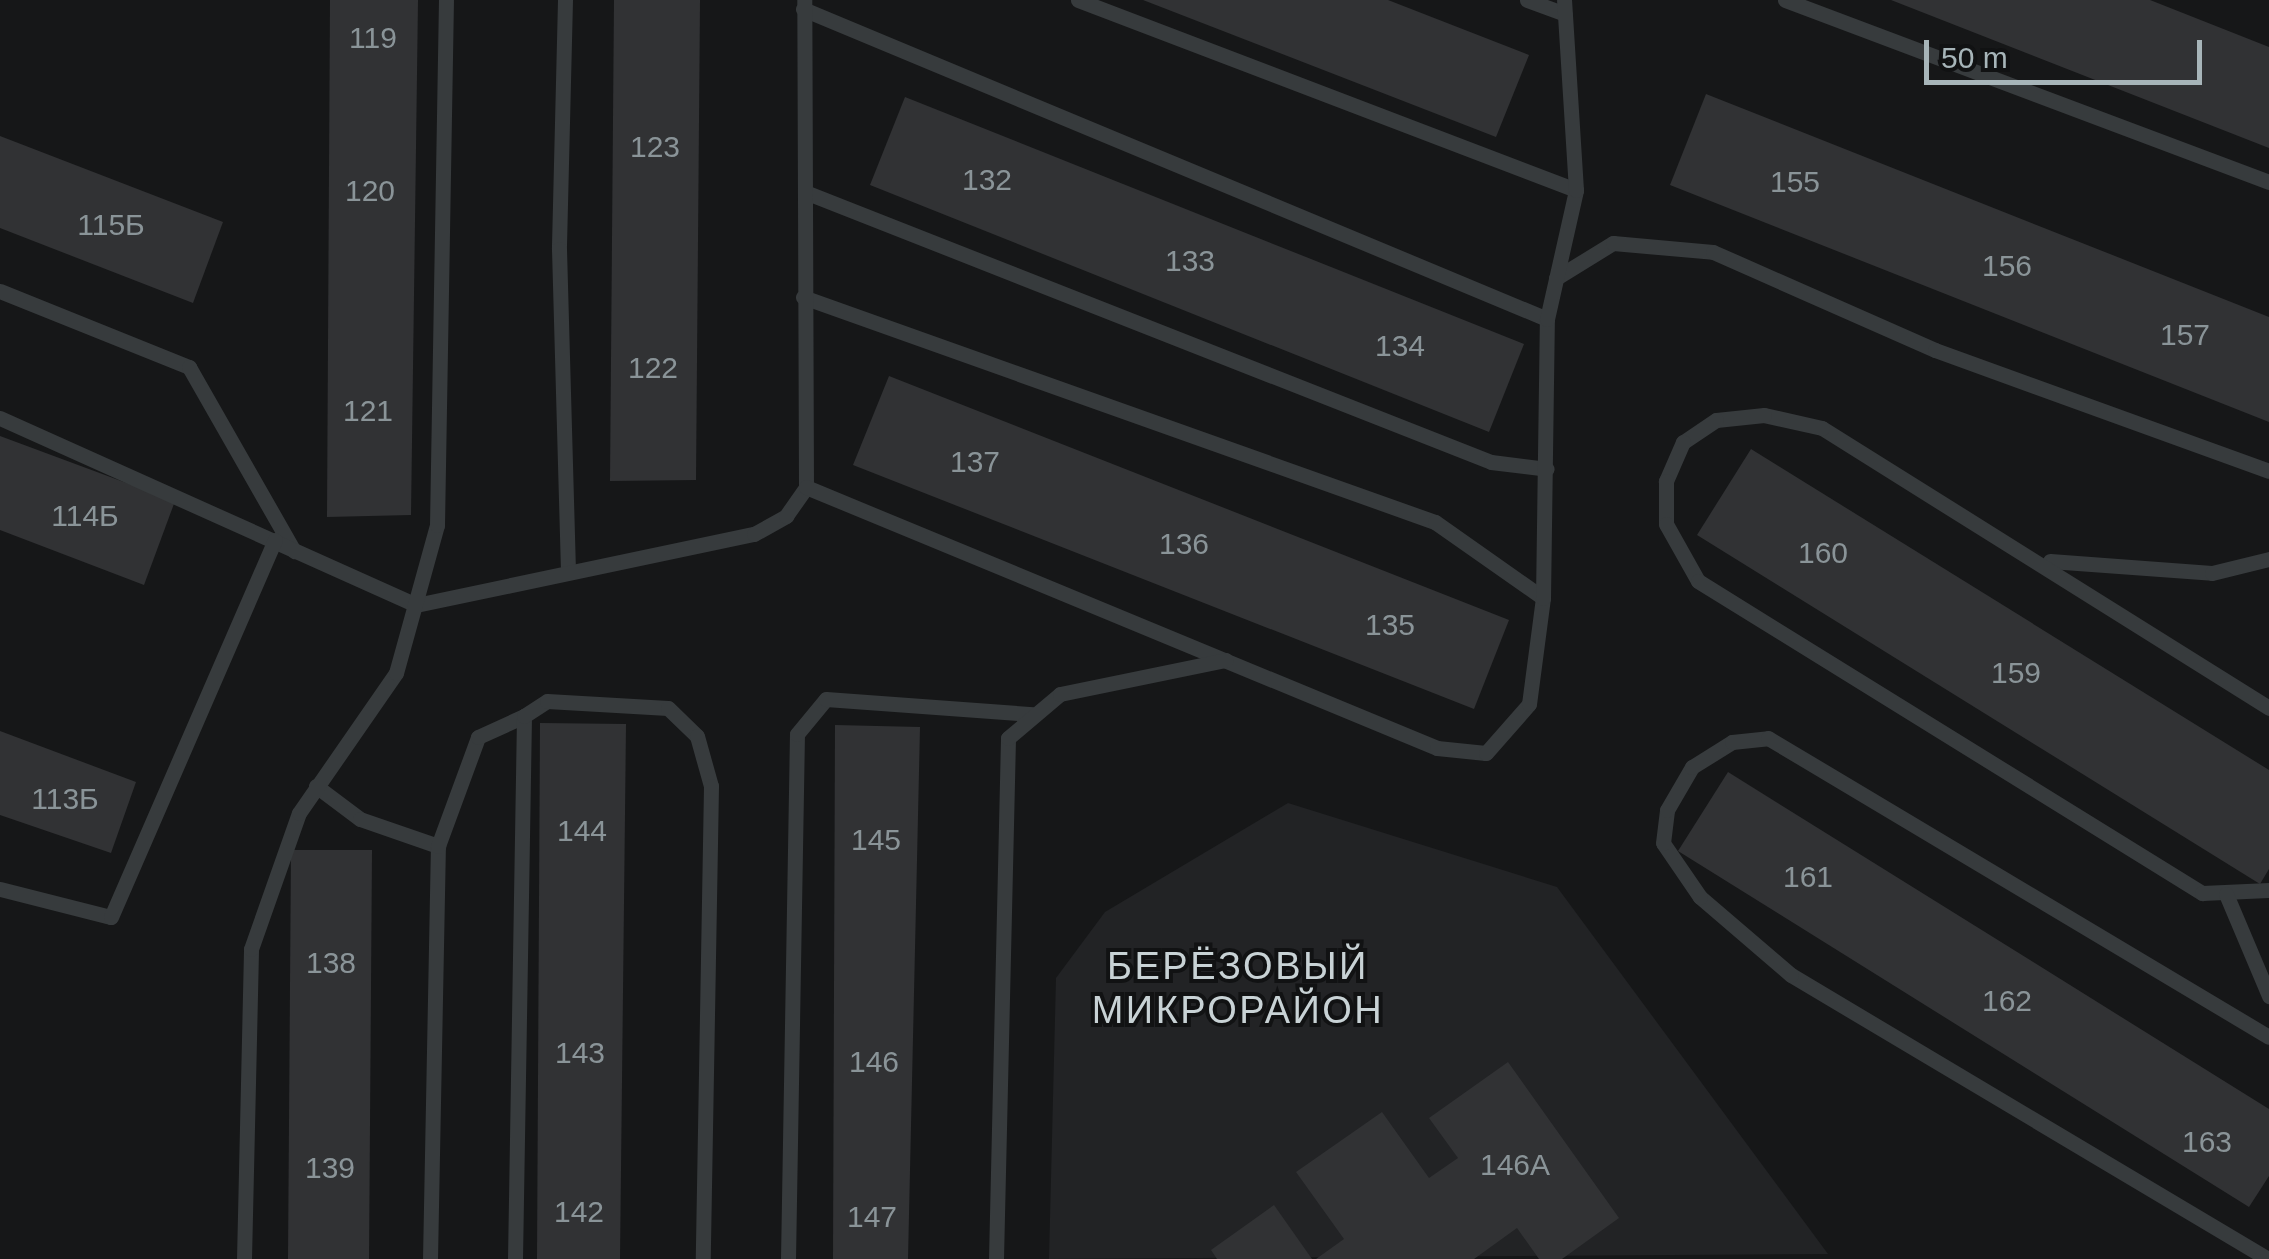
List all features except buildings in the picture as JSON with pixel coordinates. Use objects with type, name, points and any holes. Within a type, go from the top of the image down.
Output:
[{"type":"lane","points":[[244,1259],[251,950],[316,786],[396,672],[437,525],[446,0]]},
{"type":"lane","points":[[565,0],[558,248],[568,566]]},
{"type":"lane","points":[[1078,0],[1576,190]]},
{"type":"lane","points":[[806,486],[1437,748],[1486,753],[1529,704],[1544,598],[1547,319],[1576,190],[1564,7],[1527,0]]},
{"type":"lane","points":[[1785,0],[2269,182]]},
{"type":"lane","points":[[0,418],[274,540],[296,555],[416,605],[482,597],[568,566],[754,534],[786,516],[806,486],[804,5],[1547,319]]},
{"type":"lane","points":[[805,192],[1492,462],[1547,469]]},
{"type":"lane","points":[[1556,278],[1613,242],[1712,252],[1935,350],[2269,470]]},
{"type":"lane","points":[[0,291],[189,366],[296,555]]},
{"type":"lane","points":[[803,297],[1435,522],[1544,598]]},
{"type":"lane","points":[[2269,708],[2044,560],[1822,428],[1764,414],[1716,420],[1684,442],[1666,481],[1666,524],[1698,581],[2202,893],[2269,890]]},
{"type":"lane","points":[[0,888],[111,918],[274,540]]},
{"type":"lane","points":[[2044,560],[2212,573],[2269,559]]},
{"type":"lane","points":[[996,1259],[1008,738],[1060,694],[1226,660]]},
{"type":"lane","points":[[430,1259],[438,846],[478,738],[547,700],[668,708],[697,736],[711,786],[703,1259]]},
{"type":"lane","points":[[788,1259],[797,734],[826,700],[1032,714]]},
{"type":"lane","points":[[516,1259],[524,716]]},
{"type":"lane","points":[[2268,1259],[1791,974],[1700,897],[1663,843],[1667,810],[1692,767],[1732,742],[1768,738],[2269,1036]]},
{"type":"lane","points":[[316,786],[360,819],[438,846]]},
{"type":"lane","points":[[2226,894],[2269,996]]},
{"type":"shaded area","points":[[1288,803],[1557,887],[1828,1254],[1049,1259],[1056,978],[1105,912]]},
{"type":"district","name":"БЕРЁЗОВЫЙ МИКРОРАЙОН","points":[[1238,989]]}]
